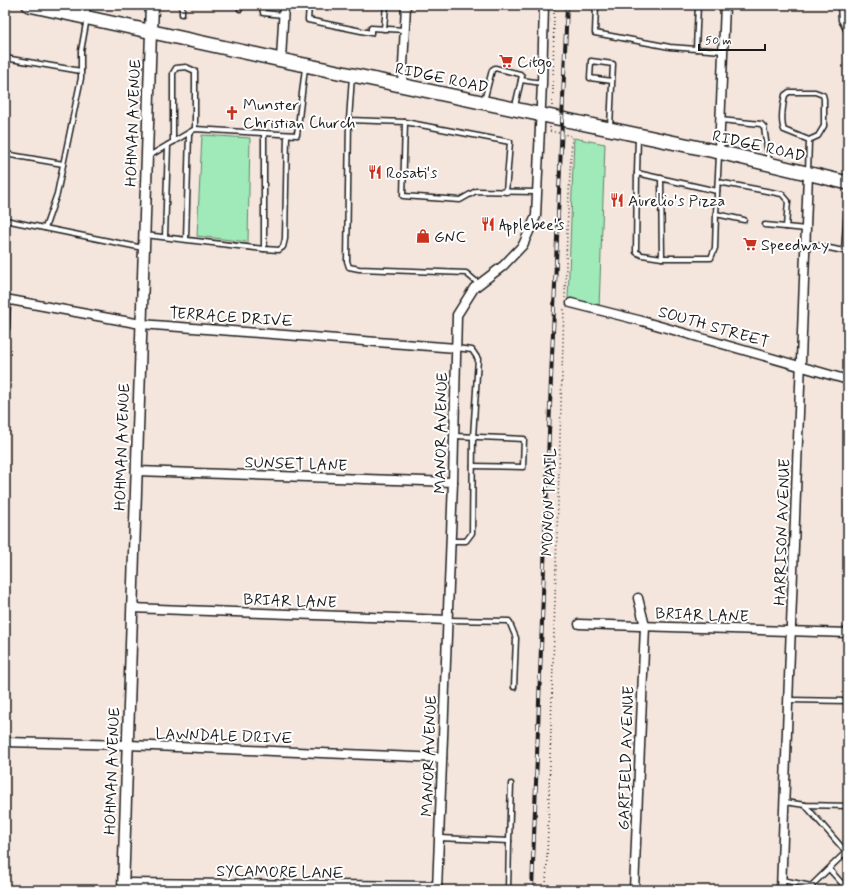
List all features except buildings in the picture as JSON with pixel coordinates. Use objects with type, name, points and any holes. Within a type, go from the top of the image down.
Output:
[{"type":"main road","name":"RIDGE ROAD","points":[[29,5],[87,11],[150,32],[541,116],[719,152],[848,183]]},
{"type":"main road","name":"HOHMAN AVENUE","points":[[150,32],[152,5]]},
{"type":"street","points":[[281,60],[284,5]]},
{"type":"street","points":[[402,86],[406,5]]},
{"type":"street","name":"MANOR AVENUE","points":[[437,888],[451,541],[457,315],[474,288],[503,266],[523,245],[536,216],[541,116],[544,5]]},
{"type":"street","points":[[719,152],[725,5]]},
{"type":"street","name":"HOHMAN AVENUE","points":[[123,886],[150,32]]},
{"type":"street","name":"HARRISON AVENUE","points":[[781,890],[808,174]]},
{"type":"street","points":[[5,328],[6,299]]},
{"type":"street","name":"TERRACE DRIVE","points":[[6,299],[141,324],[456,348]]},
{"type":"street","name":"SOUTH STREET","points":[[571,303],[642,321],[848,380]]},
{"type":"street","name":"SUNSET LANE","points":[[137,471],[453,482]]},
{"type":"street","name":"GARFIELD AVENUE","points":[[634,890],[645,626],[638,598]]},
{"type":"street","name":"BRIAR LANE","points":[[132,608],[448,620]]},
{"type":"street","name":"BRIAR LANE","points":[[579,624],[848,633]]},
{"type":"street","name":"LAWNDALE DRIVE","points":[[5,742],[128,745],[442,758]]},
{"type":"street","name":"SYCAMORE LANE","points":[[123,886],[437,888]]},
{"type":"lane","points":[[182,5],[182,14]]},
{"type":"lane","points":[[262,5],[263,13],[283,15]]},
{"type":"lane","points":[[309,5],[308,20],[371,33],[371,28],[405,30]]},
{"type":"lane","points":[[384,29],[386,5]]},
{"type":"lane","points":[[596,5],[595,33],[670,47],[723,51]]},
{"type":"lane","points":[[696,49],[698,5]]},
{"type":"lane","points":[[840,5],[841,20],[848,33]]},
{"type":"lane","points":[[45,228],[57,194],[81,78],[81,51],[87,11]]},
{"type":"lane","points":[[5,58],[81,71]]},
{"type":"lane","points":[[610,130],[613,64],[590,61],[590,78],[612,81]]},
{"type":"lane","points":[[147,157],[195,129],[297,135],[305,65]]},
{"type":"lane","points":[[173,142],[173,73],[176,68],[186,67],[195,71],[195,129]]},
{"type":"lane","points":[[483,103],[492,70],[495,68],[520,74],[522,76],[514,110]]},
{"type":"lane","points":[[352,75],[349,120],[347,261],[349,267],[359,269],[466,273],[479,285]]},
{"type":"lane","points":[[521,80],[542,83]]},
{"type":"lane","points":[[789,92],[814,92],[823,95],[824,126],[818,136],[809,140],[784,130],[782,125],[783,102],[785,95],[789,92]]},
{"type":"lane","points":[[349,120],[405,122],[510,142],[506,192]]},
{"type":"lane","points":[[720,120],[761,124],[764,127],[769,165]]},
{"type":"lane","points":[[405,122],[403,196],[460,200],[476,191],[537,192]]},
{"type":"lane","points":[[186,239],[189,133]]},
{"type":"lane","points":[[264,133],[264,249]]},
{"type":"lane","points":[[144,235],[165,236],[279,250],[283,247],[285,239],[287,135]]},
{"type":"lane","points":[[638,136],[636,252],[642,255],[662,258],[711,258],[715,248],[719,152]]},
{"type":"lane","points":[[808,174],[809,140]]},
{"type":"lane","points":[[165,236],[168,145]]},
{"type":"lane","points":[[5,154],[63,164]]},
{"type":"lane","points":[[637,173],[717,190]]},
{"type":"lane","points":[[661,178],[662,258]]},
{"type":"lane","points":[[718,182],[782,194],[788,202],[786,227]]},
{"type":"lane","points":[[806,242],[846,252],[848,195]]},
{"type":"lane","points":[[716,214],[744,220]]},
{"type":"lane","points":[[5,220],[144,248]]},
{"type":"lane","points":[[765,225],[806,230]]},
{"type":"lane","points":[[451,541],[466,541],[472,533],[473,437],[478,359],[472,350],[456,348]]},
{"type":"lane","points":[[454,436],[524,439],[523,467],[473,466]]},
{"type":"lane","points":[[448,620],[509,621],[516,638],[514,687]]},
{"type":"lane","points":[[788,700],[848,701]]},
{"type":"lane","points":[[508,890],[511,784]]},
{"type":"lane","points":[[784,802],[805,805],[848,806]]},
{"type":"lane","points":[[805,805],[847,852],[811,886]]},
{"type":"lane","points":[[439,838],[509,841]]},
{"type":"lane","points":[[829,869],[848,890]]},
{"type":"lane","points":[[781,880],[811,886],[814,890]]},
{"type":"path","points":[[552,102],[554,5]]},
{"type":"path","name":"MONON TRAIL","points":[[546,890],[558,539],[566,238],[572,136],[550,131]]},
{"type":"green space","points":[[202,135],[250,138],[248,242],[197,236]]},
{"type":"green space","points":[[574,138],[605,144],[599,308],[568,300]]},
{"type":"railway","points":[[532,890],[551,379],[567,5]]},
{"type":"place","name":"Citgo","points":[[506,61]]},
{"type":"place","name":"Munster Christian Church","points":[[232,113]]},
{"type":"place","name":"Rosati's","points":[[375,172]]},
{"type":"place","name":"Aurelio's Pizza","points":[[617,200]]},
{"type":"place","name":"Applebee's","points":[[488,224]]},
{"type":"place","name":"GNC","points":[[423,236]]},
{"type":"place","name":"Speedway","points":[[750,244]]}]
